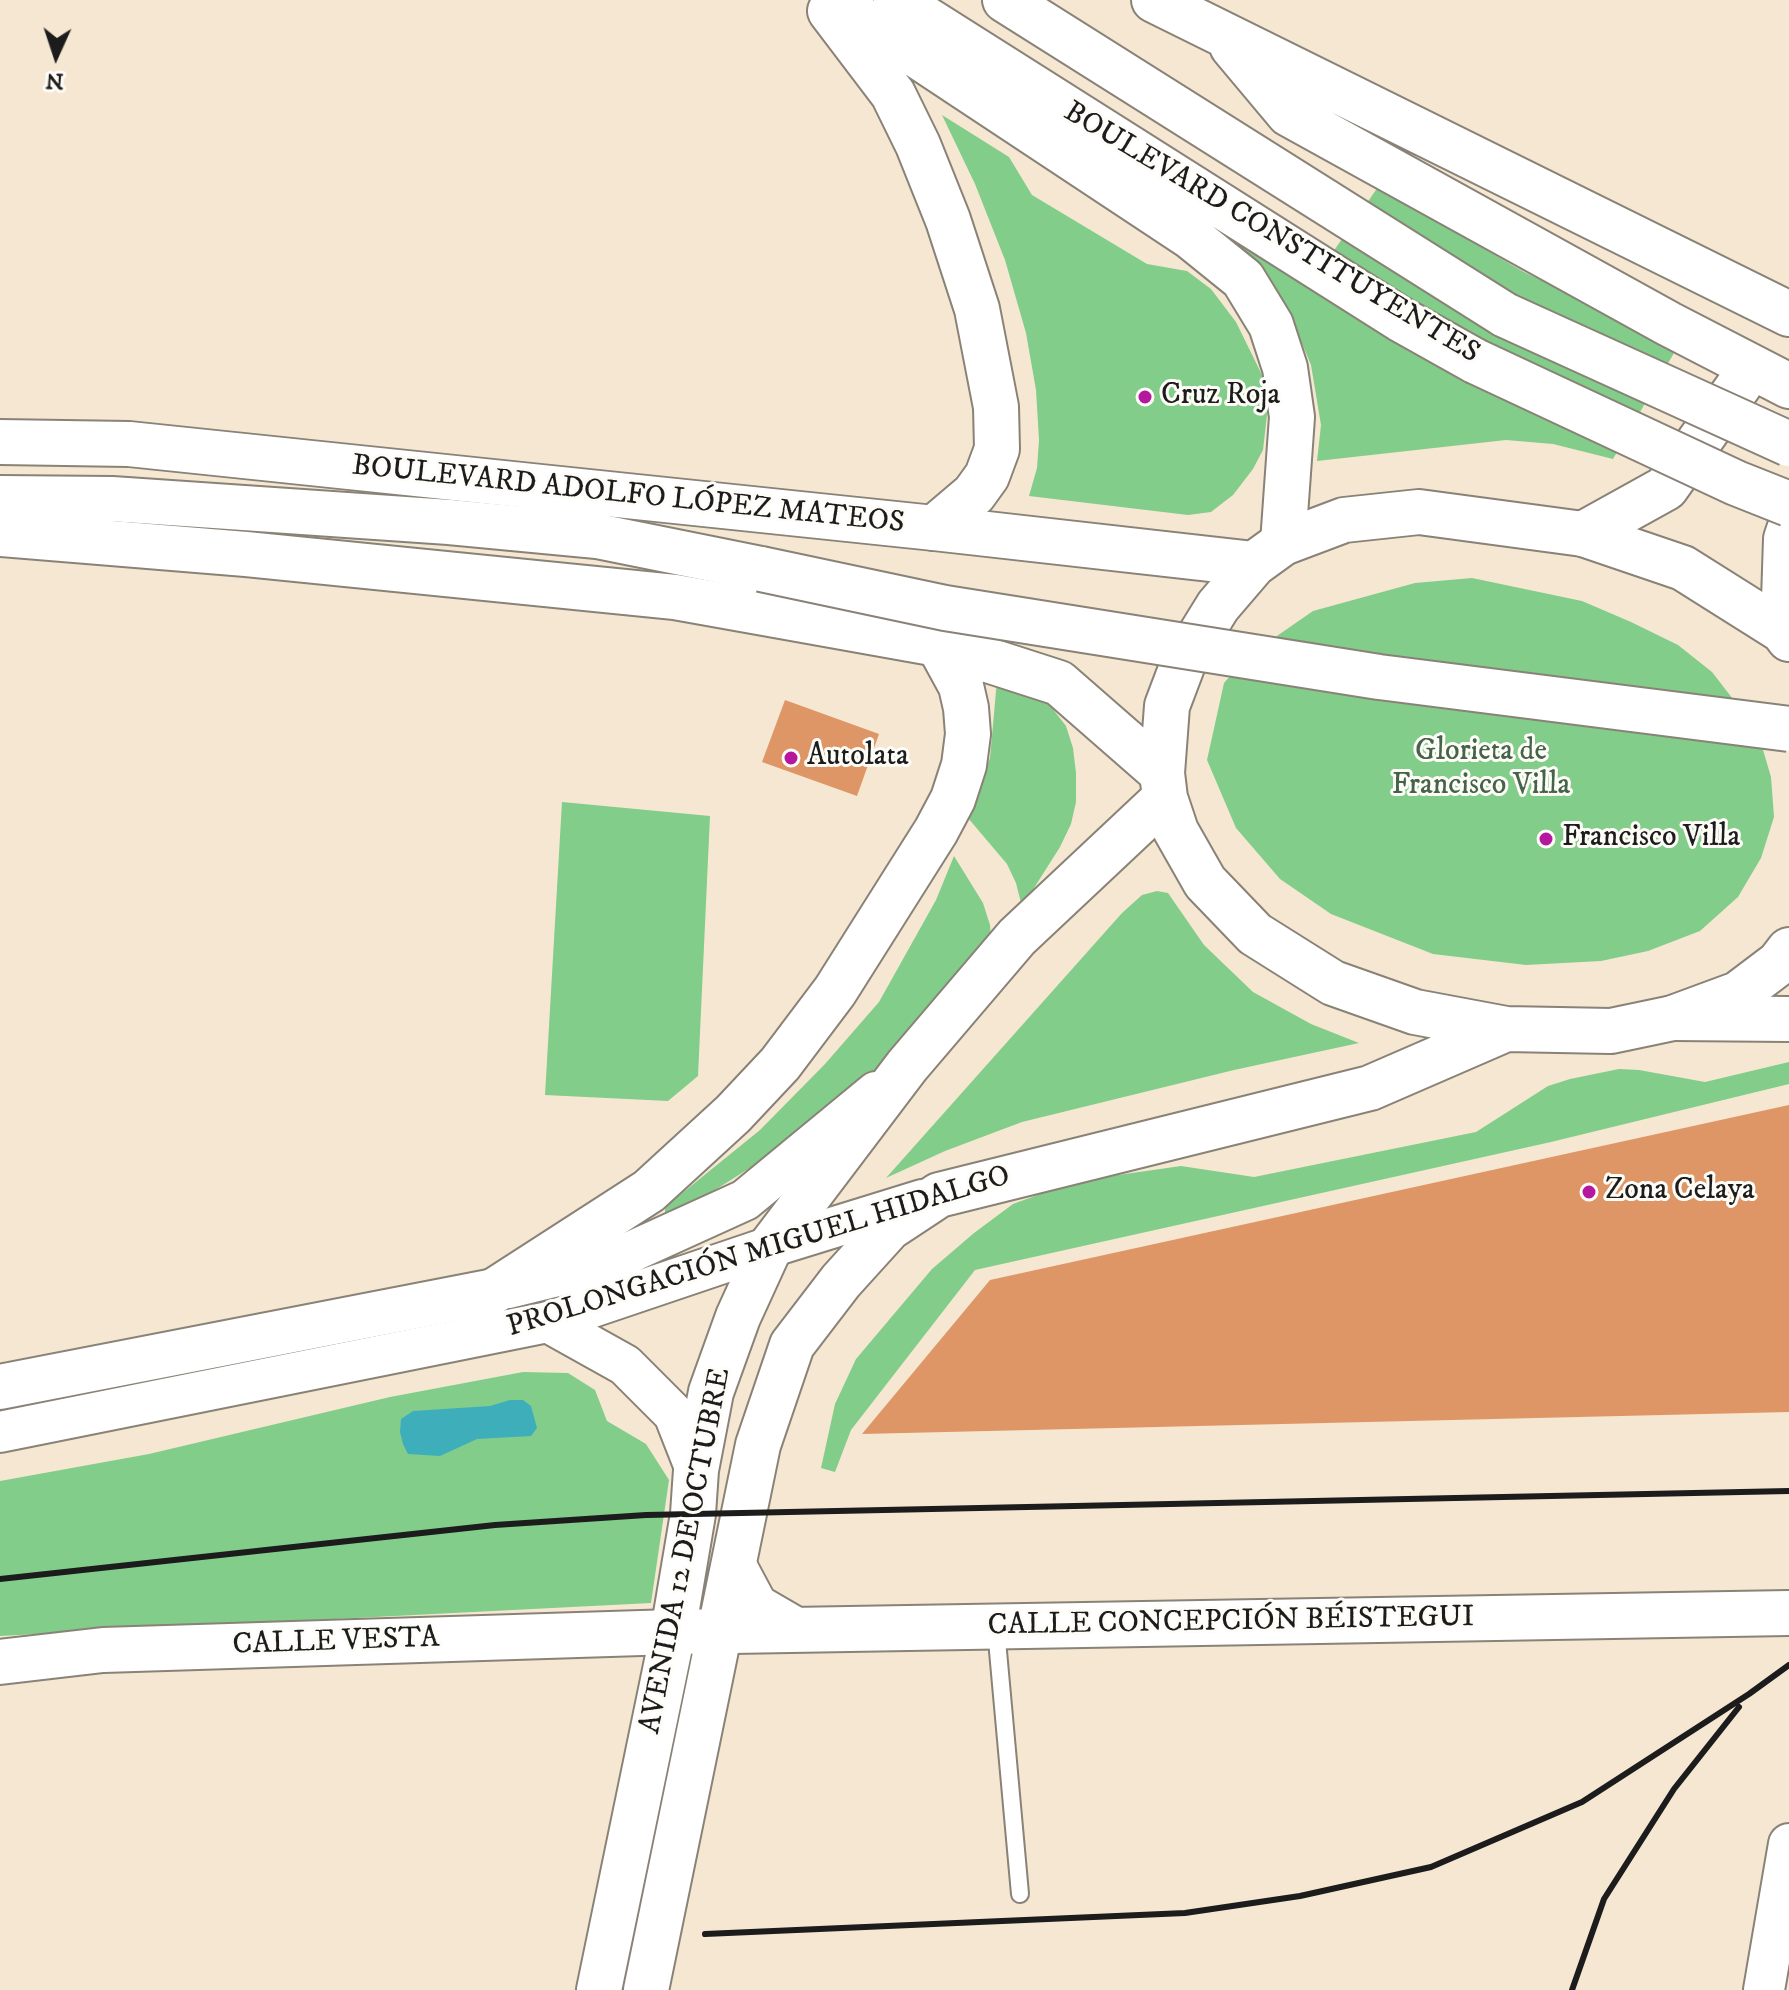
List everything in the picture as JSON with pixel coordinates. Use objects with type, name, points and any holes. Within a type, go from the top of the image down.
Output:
[{"type":"main road","points":[[821,0],[893,94],[906,119],[948,220],[977,309],[996,407],[997,449],[987,476],[974,494],[934,528]]},
{"type":"main road","points":[[833,0],[1191,237],[1243,279],[1271,325],[1285,368],[1292,417],[1268,554]]},
{"type":"main road","name":"BOULEVARD CONSTITUYENTES","points":[[896,0],[1387,311],[1475,361],[1736,483],[1789,504]]},
{"type":"main road","name":"BOULEVARD CONSTITUYENTES","points":[[1005,0],[1505,315],[1789,444]]},
{"type":"main road","points":[[1154,0],[1789,314]]},
{"type":"main road","points":[[1220,32],[1289,114],[1669,324],[1777,371],[1666,488],[1583,534]]},
{"type":"main road","name":"BOULEVARD ADOLFO LÓPEZ MATEOS","points":[[0,442],[129,444],[934,528],[1268,554]]},
{"type":"main road","points":[[0,498],[112,499],[449,522],[597,536],[945,608],[1379,677],[1789,729]]},
{"type":"main road","points":[[1786,635],[1683,568],[1583,534],[1419,512],[1344,520],[1268,554],[1218,606],[1184,661],[1167,706],[1163,785],[1176,831],[1205,882],[1255,934],[1333,983],[1415,1012],[1506,1029],[1611,1031],[1673,1018],[1738,994],[1779,963],[1789,950]]},
{"type":"main road","points":[[1786,635],[1786,539],[1789,530]]},
{"type":"main road","points":[[0,534],[231,553],[675,597],[938,644],[1059,683],[1163,785]]},
{"type":"main road","points":[[494,1291],[649,1191],[733,1114],[780,1064],[835,991],[936,831],[953,799],[964,765],[968,734],[966,708],[961,686],[938,644]]},
{"type":"main road","name":"PROLONGACIÓN MIGUEL HIDALGO","points":[[907,1066],[1017,937],[1163,785]]},
{"type":"main road","points":[[1673,1018],[1789,1019]]},
{"type":"main road","name":"PROLONGACIÓN MIGUEL HIDALGO","points":[[939,1195],[1370,1088],[1506,1029]]},
{"type":"main road","name":"AVENIDA 12 DE OCTUBRE","points":[[599,1990],[673,1632],[693,1514],[696,1470],[711,1392],[738,1317],[770,1247],[907,1066]]},
{"type":"main road","name":"AVENIDA 12 DE OCTUBRE","points":[[646,1990],[758,1445],[792,1345],[841,1281],[889,1228],[939,1195]]},
{"type":"main road","name":"PROLONGACIÓN MIGUEL HIDALGO","points":[[0,1387],[494,1291]]},
{"type":"main road","name":"CALLE CONCEPCIÓN BÉISTEGUI","points":[[673,1632],[1789,1613]]},
{"type":"main road","name":"CALLE VESTA","points":[[0,1662],[103,1650],[673,1632]]},
{"type":"street","name":"PROLONGACIÓN MIGUEL HIDALGO","points":[[494,1291],[602,1265],[745,1200],[907,1066]]},
{"type":"street","name":"PROLONGACIÓN MIGUEL HIDALGO","points":[[0,1432],[548,1322],[770,1247],[939,1195]]},
{"type":"street","points":[[548,1322],[625,1365],[674,1414],[696,1470]]},
{"type":"street","points":[[733,1560],[757,1605],[800,1630]]},
{"type":"street","points":[[1764,1990],[1789,1844]]},
{"type":"lane","points":[[996,1627],[1020,1894]]},
{"type":"green space","points":[[942,115],[1009,157],[1032,195],[1147,264],[1187,271],[1211,289],[1236,322],[1264,379],[1267,415],[1263,450],[1233,495],[1211,512],[1188,515],[1029,496],[1037,468],[1039,440],[1036,390],[1026,333],[1005,260],[975,184]]},
{"type":"green space","points":[[1378,187],[1524,272],[1678,346],[1613,459],[1553,444],[1506,440],[1317,461],[1321,425],[1311,365],[1286,305],[1262,265],[1220,232],[1308,288]]},
{"type":"green space","name":"Glorieta de Francisco Villa","points":[[1472,578],[1582,601],[1631,622],[1678,645],[1712,672],[1736,703],[1761,743],[1771,777],[1774,817],[1761,858],[1738,897],[1700,931],[1648,951],[1601,961],[1526,965],[1433,954],[1331,914],[1280,879],[1236,828],[1207,760],[1224,683],[1248,656],[1313,611],[1415,583]]},
{"type":"green space","points":[[997,680],[1027,688],[1052,708],[1066,726],[1076,773],[1076,802],[1071,824],[1022,907],[1007,864],[968,818],[990,758]]},
{"type":"green space","points":[[562,802],[710,816],[698,1076],[668,1101],[545,1095]]},
{"type":"green space","points":[[954,856],[983,903],[990,925],[992,950],[930,1021],[853,1089],[772,1154],[688,1207],[665,1215],[665,1207],[760,1130],[825,1064],[879,1002],[936,900]]},
{"type":"green space","points":[[1157,891],[1168,893],[1204,945],[1253,992],[1311,1024],[1359,1043],[1022,1122],[945,1151],[886,1178],[1122,913],[1142,895]]},
{"type":"green space","points":[[1789,1062],[1789,1084],[1551,1142],[975,1270],[851,1430],[835,1472],[821,1468],[835,1404],[856,1359],[932,1269],[1013,1204],[1062,1186],[1118,1175],[1181,1166],[1254,1177],[1476,1132],[1548,1086],[1619,1069],[1705,1082]]},
{"type":"green space","points":[[523,1372],[568,1373],[595,1390],[607,1421],[646,1444],[669,1480],[651,1603],[0,1636],[0,1481],[149,1454],[390,1397]]},
{"type":"water","points":[[523,1400],[531,1406],[537,1428],[531,1436],[477,1439],[440,1456],[408,1454],[403,1444],[401,1419],[413,1411],[490,1406]]},
{"type":"building","points":[[785,700],[879,734],[857,796],[762,762]]},
{"type":"building","name":"Zona Celaya","points":[[1789,1105],[1789,1412],[862,1434],[990,1280]]},
{"type":"railway","points":[[0,1579],[495,1525],[646,1515],[1789,1491]]},
{"type":"railway","points":[[705,1934],[1185,1913],[1300,1896],[1431,1867],[1582,1802],[1789,1665]]},
{"type":"railway","points":[[1572,1990],[1604,1899],[1674,1789],[1739,1707]]},
{"type":"place","name":"Cruz Roja","points":[[1145,397]]},
{"type":"place","name":"Autolata","points":[[791,758]]},
{"type":"place","name":"Francisco Villa","points":[[1546,839]]},
{"type":"place","name":"Zona Celaya","points":[[1589,1192]]}]
